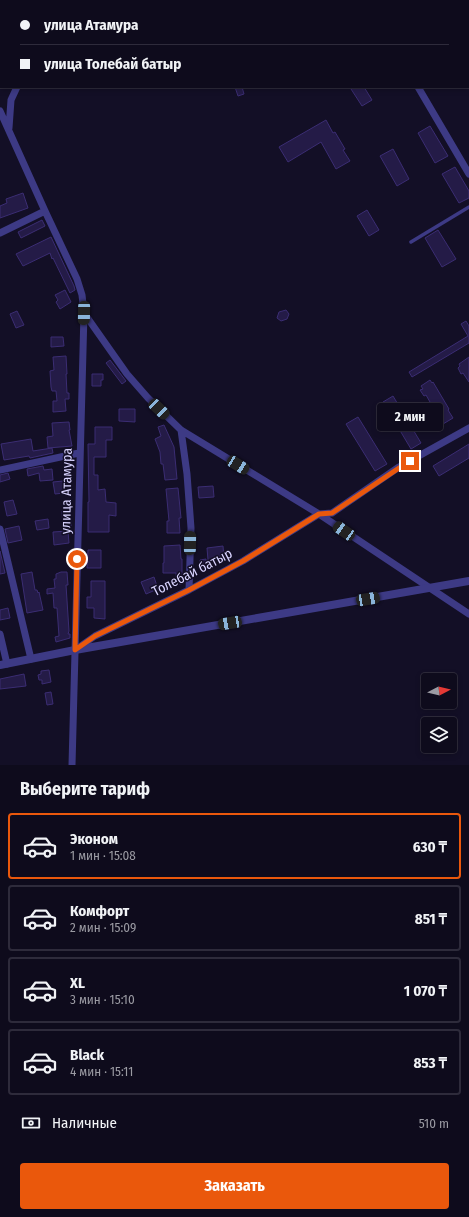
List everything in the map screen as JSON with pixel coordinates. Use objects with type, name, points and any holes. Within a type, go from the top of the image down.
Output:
[{"type":"street","points":[[9,130],[10,100],[16,88]]},
{"type":"street","points":[[419,88],[469,174]]},
{"type":"street","name":"улица Атамура","points":[[0,111],[77,279],[82,295],[84,313],[79,452],[72,765]]},
{"type":"street","points":[[0,233],[45,211]]},
{"type":"street","points":[[84,313],[127,374],[148,398],[181,430],[319,514],[469,614]]},
{"type":"street","points":[[319,514],[332,513],[399,468],[469,428]]},
{"type":"street","points":[[181,430],[187,474],[191,528],[189,590]]},
{"type":"street","points":[[0,470],[79,452]]},
{"type":"street","name":"Толебай батыр","points":[[75,650],[95,636],[189,590],[243,561],[319,514]]},
{"type":"street","points":[[0,529],[4,556],[31,659]]},
{"type":"street","points":[[0,634],[4,665],[75,650],[469,581]]},
{"type":"lane","points":[[411,242],[469,207]]},
{"type":"building","points":[[235,88],[242,88],[244,94],[238,96]]},
{"type":"building","points":[[365,88],[372,100],[362,106],[351,89]]},
{"type":"building","points":[[326,120],[333,133],[335,132],[345,149],[343,150],[350,161],[336,169],[321,142],[288,162],[279,147]]},
{"type":"building","points":[[430,126],[448,156],[435,163],[418,133]]},
{"type":"building","points":[[393,149],[409,179],[397,186],[380,156]]},
{"type":"building","points":[[455,167],[469,191],[469,198],[459,203],[442,174]]},
{"type":"building","points":[[23,193],[28,208],[0,218],[0,206],[7,203],[6,199]]},
{"type":"building","points":[[367,210],[379,230],[369,236],[357,216]]},
{"type":"building","points":[[42,220],[45,226],[21,238],[18,232]]},
{"type":"building","points":[[438,230],[456,259],[442,267],[425,238]]},
{"type":"building","points":[[51,237],[74,286],[75,290],[70,293],[50,253],[23,266],[16,254]]},
{"type":"building","points":[[65,290],[71,302],[60,309],[56,302],[58,300],[55,295]]},
{"type":"building","points":[[286,310],[289,314],[287,319],[281,321],[277,318],[279,312]]},
{"type":"building","points":[[17,311],[24,325],[16,328],[10,314]]},
{"type":"building","points":[[466,321],[469,326],[469,343],[412,377],[409,372],[468,336],[461,324]]},
{"type":"building","points":[[51,337],[63,337],[64,346],[51,347]]},
{"type":"building","points":[[66,356],[67,393],[69,393],[69,399],[65,399],[66,411],[53,412],[53,401],[57,401],[56,391],[52,391],[51,387],[50,371],[54,370],[53,357]]},
{"type":"building","points":[[469,357],[469,382],[463,373],[461,374],[458,368],[460,366],[459,364]]},
{"type":"building","points":[[110,360],[126,381],[122,384],[106,363]]},
{"type":"building","points":[[92,374],[103,374],[101,386],[92,386]]},
{"type":"building","points":[[430,380],[432,383],[433,382],[453,418],[443,424],[442,422],[440,424],[437,417],[438,416],[426,395],[424,396],[420,390],[423,389],[421,386]]},
{"type":"building","points":[[393,396],[421,443],[411,449],[383,402]]},
{"type":"building","points":[[119,409],[135,409],[135,422],[119,421]]},
{"type":"building","points":[[358,417],[387,464],[375,471],[346,424]]},
{"type":"building","points":[[69,422],[72,446],[48,448],[47,437],[53,436],[52,423]]},
{"type":"building","points":[[164,425],[174,447],[177,479],[165,480],[163,464],[161,464],[160,452],[155,439],[161,436],[158,427]]},
{"type":"building","points":[[95,427],[112,427],[112,440],[106,440],[106,457],[94,457],[94,475],[98,475],[98,490],[105,489],[106,502],[116,503],[116,516],[109,515],[109,532],[88,532],[88,444],[95,444]]},
{"type":"building","points":[[31,439],[33,451],[52,448],[53,453],[30,458],[29,456],[4,460],[1,444]]},
{"type":"building","points":[[469,444],[469,458],[439,476],[433,466]]},
{"type":"building","points":[[43,466],[44,470],[52,469],[53,480],[40,481],[39,473],[28,476],[27,469]]},
{"type":"building","points":[[8,473],[10,479],[0,482],[0,475]]},
{"type":"building","points":[[63,481],[64,493],[55,494],[53,482]]},
{"type":"building","points":[[213,486],[214,497],[199,498],[198,487]]},
{"type":"building","points":[[178,488],[181,518],[179,518],[180,533],[167,533],[167,521],[169,521],[166,489]]},
{"type":"building","points":[[13,500],[17,514],[7,516],[4,502]]},
{"type":"building","points":[[62,511],[70,511],[71,526],[63,527]]},
{"type":"building","points":[[48,519],[49,528],[37,530],[35,521]]},
{"type":"building","points":[[19,526],[22,540],[8,543],[5,529]]},
{"type":"building","points":[[68,531],[69,543],[54,545],[53,532]]},
{"type":"building","points":[[180,545],[184,583],[177,585],[176,573],[163,573],[164,546]]},
{"type":"building","points":[[223,546],[224,558],[208,560],[207,548]]},
{"type":"building","points":[[88,550],[101,550],[101,568],[87,568]]},
{"type":"building","points":[[0,551],[5,573],[0,574]]},
{"type":"building","points":[[206,559],[206,568],[200,568],[200,560]]},
{"type":"building","points":[[32,572],[35,590],[37,590],[38,593],[39,592],[43,610],[27,613],[21,574]]},
{"type":"building","points":[[67,572],[68,585],[66,585],[68,634],[70,634],[70,638],[56,642],[55,637],[59,636],[57,608],[54,608],[53,593],[47,594],[47,589],[55,588],[54,579],[56,579],[56,574]]},
{"type":"building","points":[[154,577],[158,589],[146,594],[141,582]]},
{"type":"building","points":[[91,581],[105,581],[105,619],[94,618],[94,608],[87,608],[87,597],[91,597]]},
{"type":"building","points":[[8,608],[10,618],[0,620],[0,610]]},
{"type":"building","points":[[49,670],[51,682],[42,684],[42,680],[39,680],[38,675],[41,674],[41,671]]},
{"type":"building","points":[[24,674],[26,686],[0,689],[0,679]]},
{"type":"building","points":[[51,692],[53,704],[47,705],[45,693]]},
{"type":"route","points":[[77,559],[75,650],[95,636],[189,590],[243,561],[319,514],[332,513],[410,461]]}]
